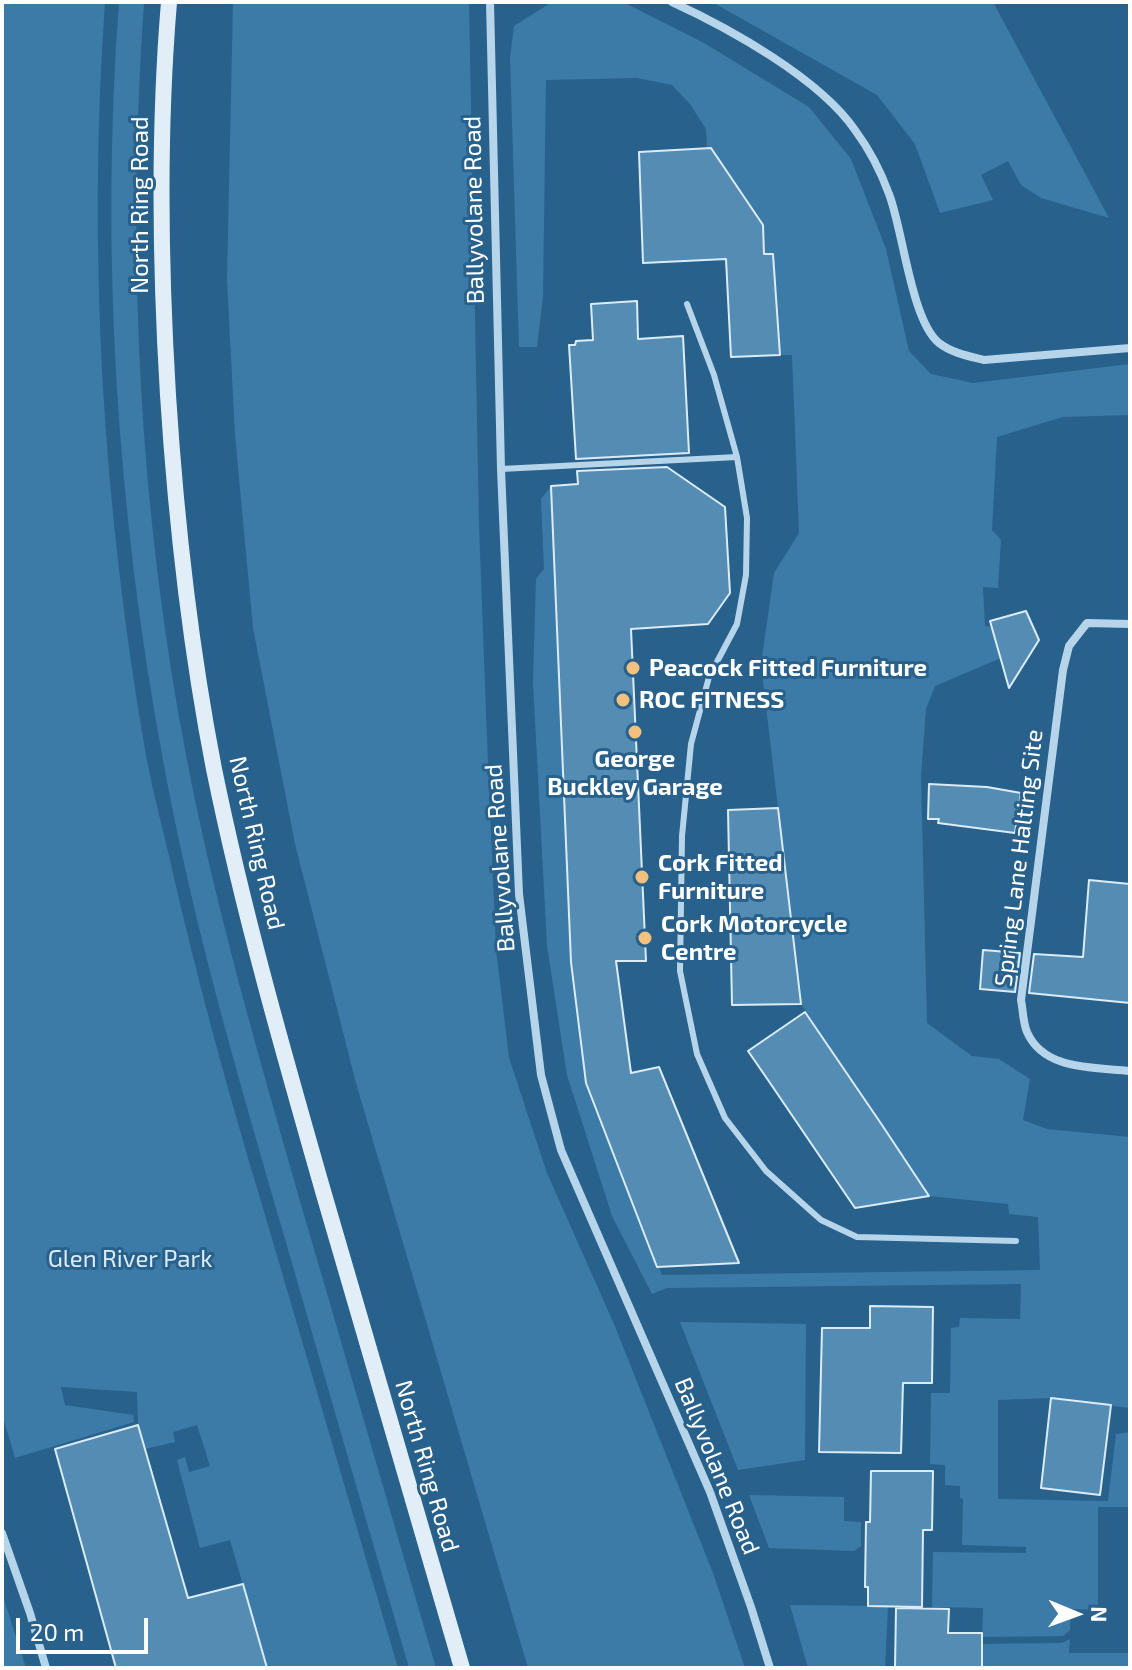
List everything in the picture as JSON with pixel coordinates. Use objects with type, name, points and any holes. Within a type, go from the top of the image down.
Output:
[{"type":"main road","name":"North Ring Road","points":[[169,2],[161,183],[164,327],[175,491],[190,622],[213,764],[236,870],[279,1038],[462,1668]]},
{"type":"street","name":"Ballyvolane Road","points":[[490,2],[501,469],[519,894],[541,1075],[561,1150],[710,1492],[770,1668]]},
{"type":"street","points":[[672,2],[761,50],[816,89],[854,127],[874,159],[890,196],[923,320],[938,342],[960,355],[984,360],[1130,348]]},
{"type":"street","name":"Spring Lane Halting Site","points":[[1130,624],[1087,623],[1069,646],[1063,670],[1021,1000],[1027,1032],[1043,1052],[1064,1064],[1130,1071]]},
{"type":"street","points":[[2,1533],[46,1668]]},
{"type":"lane","points":[[687,304],[714,375],[737,457],[747,518],[746,575],[737,624],[709,677],[691,744],[682,836],[680,971],[697,1054],[725,1118],[766,1171],[821,1220],[857,1237],[1016,1241]]},
{"type":"lane","points":[[501,469],[737,457]]},
{"type":"green space","name":"Glen River Park","points":[[2,2],[105,2],[98,192],[103,383],[119,572],[147,761],[192,954],[226,1082],[398,1668],[267,1668],[230,1540],[200,1548],[177,1460],[185,1457],[189,1472],[210,1466],[197,1425],[173,1432],[175,1442],[145,1449],[138,1425],[137,1392],[61,1387],[65,1405],[133,1415],[134,1422],[15,1458],[2,1414]]},
{"type":"green space","points":[[119,2],[144,2],[136,192],[141,382],[158,572],[187,760],[211,873],[255,1041],[436,1668],[409,1668],[233,1057],[202,939],[163,760],[134,572],[117,382],[111,192]]},
{"type":"green space","points":[[233,2],[469,2],[479,525],[488,765],[496,949],[509,1058],[547,1173],[614,1324],[713,1573],[745,1668],[528,1668],[356,1083],[295,844],[253,628],[235,435],[227,279]]},
{"type":"green space","points":[[552,2],[623,2],[704,43],[809,107],[851,159],[886,249],[909,351],[931,374],[973,383],[1130,364],[1130,415],[1063,417],[997,437],[992,530],[1001,540],[998,588],[983,587],[985,626],[992,627],[1001,658],[935,686],[926,709],[921,776],[927,1023],[972,1056],[999,1059],[1030,1079],[1023,1120],[1047,1129],[1130,1137],[1130,1408],[1051,1398],[998,1400],[998,1499],[1108,1501],[1116,1434],[1130,1432],[1130,1507],[1098,1507],[1098,1610],[1071,1609],[1070,1630],[1063,1636],[982,1637],[983,1608],[932,1607],[933,1552],[1026,1553],[1026,1547],[962,1545],[963,1499],[960,1498],[960,1486],[945,1485],[945,1465],[930,1464],[931,1393],[950,1393],[951,1328],[959,1327],[960,1318],[1020,1319],[1021,1284],[667,1288],[652,1294],[612,1216],[567,1075],[547,946],[533,683],[536,579],[544,569],[541,499],[551,486],[571,962],[586,1083],[662,1275],[1040,1270],[1038,1217],[1009,1214],[1008,1204],[929,1196],[801,1004],[761,664],[774,573],[799,533],[792,355],[780,355],[773,254],[764,254],[763,224],[711,148],[707,148],[706,129],[690,104],[672,85],[637,78],[546,80],[543,296],[537,347],[519,347],[510,58],[514,26]]},
{"type":"green space","points":[[712,2],[993,2],[1109,218],[1041,198],[1021,185],[1008,161],[981,175],[993,200],[940,213],[915,144],[877,95]]},
{"type":"green space","points":[[680,1322],[806,1324],[805,1460],[738,1470]]},
{"type":"green space","points":[[749,1495],[844,1497],[844,1521],[861,1522],[861,1546],[854,1551],[769,1548]]},
{"type":"green space","points":[[2,1593],[26,1668],[2,1668]]},
{"type":"green space","points":[[790,1605],[888,1606],[885,1668],[808,1668]]},
{"type":"green space","points":[[1070,1639],[1069,1653],[1130,1653],[1130,1668],[982,1668],[982,1644],[1062,1643]]},
{"type":"building","points":[[711,148],[763,225],[764,254],[773,254],[780,355],[731,357],[726,259],[643,263],[639,152]]},
{"type":"building","points":[[637,301],[638,339],[683,336],[689,453],[576,459],[569,345],[575,345],[576,341],[593,340],[591,304]]},
{"type":"building","points":[[667,467],[725,507],[730,593],[708,624],[631,629],[646,961],[616,961],[631,1073],[659,1067],[739,1263],[657,1267],[586,1083],[571,962],[551,486],[578,484],[577,471]]},
{"type":"building","points":[[1026,611],[1039,640],[1009,688],[990,621]]},
{"type":"building","points":[[929,784],[987,787],[1021,793],[1015,833],[928,819]]},
{"type":"building","points":[[778,808],[801,1004],[732,1005],[728,810]]},
{"type":"building","points":[[1089,880],[1130,884],[1130,1003],[1029,993],[1034,954],[1083,957]]},
{"type":"building","points":[[983,950],[1020,953],[1015,992],[980,989]]},
{"type":"building","points":[[805,1012],[929,1196],[855,1208],[748,1051]]},
{"type":"building","points":[[870,1306],[933,1307],[932,1383],[903,1383],[901,1453],[819,1452],[822,1328],[870,1328]]},
{"type":"building","points":[[1051,1398],[1111,1405],[1100,1495],[1041,1488]]},
{"type":"building","points":[[138,1425],[188,1598],[243,1584],[267,1668],[116,1668],[55,1449]]},
{"type":"building","points":[[871,1471],[933,1471],[932,1530],[923,1530],[922,1607],[868,1606],[868,1587],[865,1587],[866,1522],[870,1522]]},
{"type":"building","points":[[896,1608],[949,1609],[948,1633],[982,1633],[982,1668],[895,1668]]},
{"type":"place","name":"Peacock Fitted Furniture","points":[[633,668]]},
{"type":"place","name":"ROC FITNESS","points":[[623,700]]},
{"type":"place","name":"George Buckley Garage","points":[[635,732]]},
{"type":"place","name":"Cork Fitted Furniture","points":[[642,877]]},
{"type":"place","name":"Cork Motorcycle Centre","points":[[645,938]]}]
